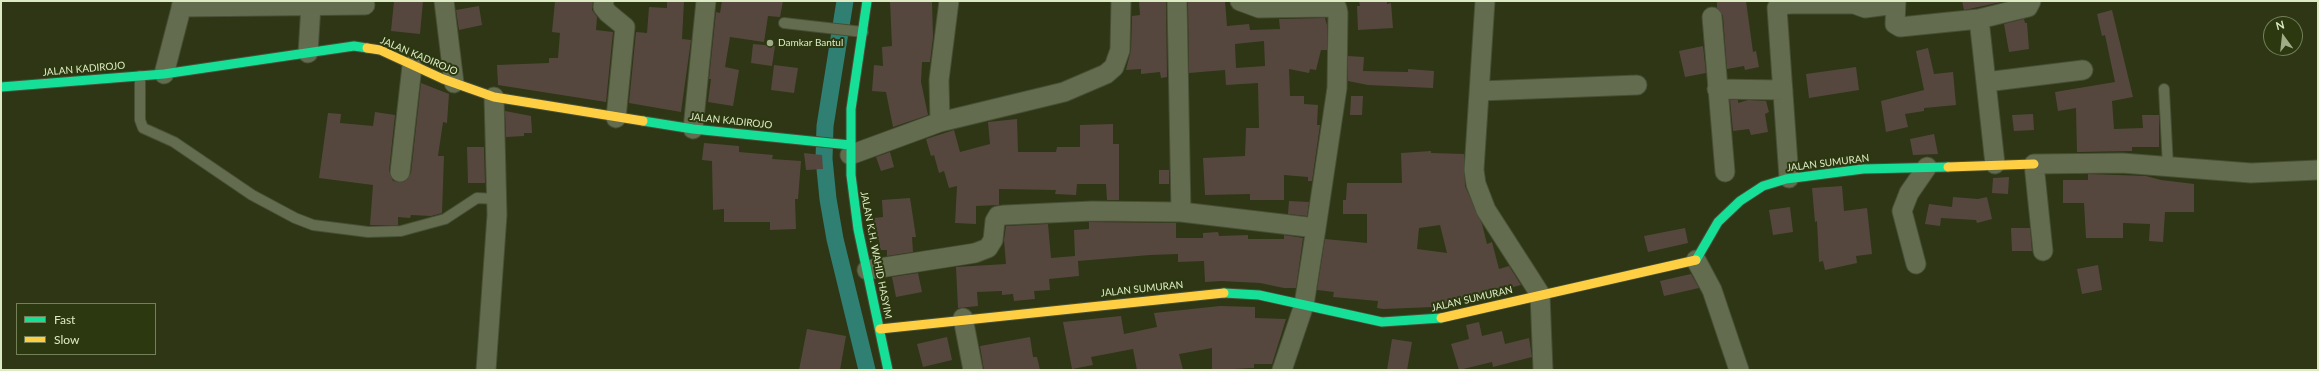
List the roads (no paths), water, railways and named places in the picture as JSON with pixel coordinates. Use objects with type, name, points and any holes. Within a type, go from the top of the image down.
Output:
[{"type":"street","points":[[444,1],[454,83]]},
{"type":"street","points":[[604,1],[603,7],[625,27],[616,118]]},
{"type":"street","points":[[693,128],[706,1]]},
{"type":"street","name":"JALAN K.H. WAHID HASYIM","points":[[866,1],[863,32],[851,109],[848,148],[852,191],[888,370]]},
{"type":"street","points":[[940,122],[939,80],[949,1]]},
{"type":"street","points":[[848,148],[940,122],[1064,92],[1106,74],[1114,67],[1120,50],[1121,1]]},
{"type":"street","points":[[1177,1],[1181,212]]},
{"type":"street","points":[[1240,1],[1259,8],[1341,5],[1337,88],[1304,305],[1282,370]]},
{"type":"street","points":[[1485,1],[1474,170],[1476,184],[1486,210],[1540,294],[1543,370]]},
{"type":"street","points":[[1789,178],[1777,14],[1777,8],[1781,5],[1854,4],[1865,8],[1896,2],[1895,24],[1900,27],[1980,19],[2028,8],[2031,1]]},
{"type":"street","points":[[164,74],[182,4],[365,5]]},
{"type":"street","points":[[308,53],[311,5]]},
{"type":"street","points":[[1712,17],[1724,172]]},
{"type":"street","points":[[1980,19],[1996,164]]},
{"type":"street","name":"JALAN KADIROJO","points":[[1,87],[164,74],[354,46],[368,47],[386,52],[412,66],[454,83],[494,96],[616,118],[823,142],[848,148]]},
{"type":"street","points":[[400,172],[412,66]]},
{"type":"street","points":[[1986,82],[2083,70]]},
{"type":"street","points":[[1480,91],[1637,85]]},
{"type":"street","points":[[1717,89],[1783,90]]},
{"type":"street","points":[[486,370],[497,199],[494,96]]},
{"type":"street","points":[[2043,251],[2034,164],[2122,163],[2252,173],[2318,170]]},
{"type":"street","name":"JALAN SUMURAN","points":[[880,329],[963,318],[1220,293],[1259,295],[1352,317],[1399,323],[1431,320],[1540,294],[1696,260],[1718,222],[1740,201],[1763,186],[1789,178],[1863,169],[2034,164]]},
{"type":"street","points":[[1916,264],[1902,211],[1909,194],[1926,167]]},
{"type":"street","points":[[867,270],[981,251],[991,245],[996,218],[1005,215],[1092,211],[1181,212],[1316,228]]},
{"type":"street","points":[[1696,260],[1712,290],[1739,370]]},
{"type":"street","points":[[963,318],[973,370]]},
{"type":"lane","points":[[784,23],[863,32]]},
{"type":"lane","points":[[140,76],[140,120],[143,128],[174,142],[252,195],[295,218],[313,225],[368,232],[401,231],[445,219],[474,199],[497,199]]},
{"type":"lane","points":[[2164,89],[2168,167]]},
{"type":"waterway","points":[[845,1],[825,126],[824,159],[828,199],[835,239],[867,370]]},
{"type":"place","name":"Damkar Bantul","points":[[770,43]]}]
